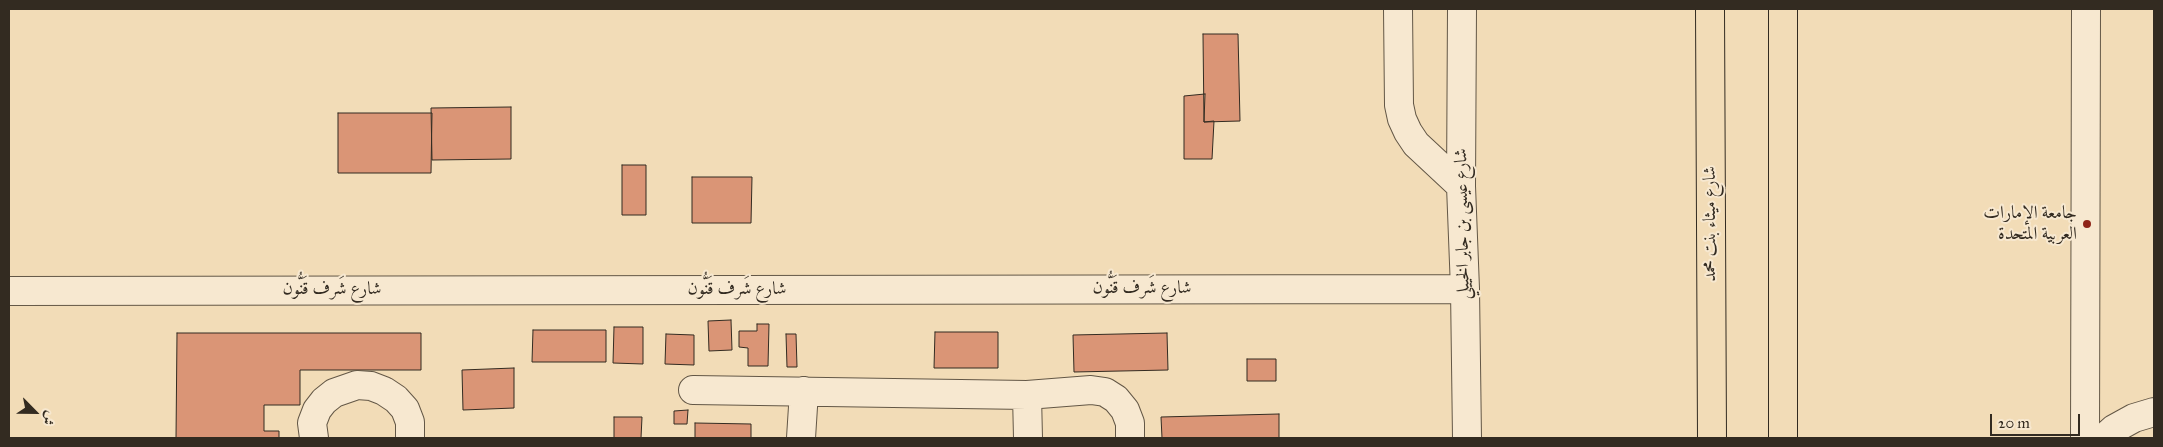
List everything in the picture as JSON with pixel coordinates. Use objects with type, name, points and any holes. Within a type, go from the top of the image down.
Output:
[{"type":"main road","name":"شارع ميثاء بنت محمد","points":[[1710,9],[1712,438]]},
{"type":"main road","points":[[1784,9],[1784,438]]},
{"type":"street","points":[[1398,9],[1399,104],[1402,119],[1416,144],[1461,186]]},
{"type":"street","name":"شارع عيسى بن جابر الخييلي","points":[[1462,9],[1461,186],[1465,289],[1467,438]]},
{"type":"street","points":[[2085,438],[2086,9]]},
{"type":"street","name":"شارع شَرف قَنُّون","points":[[9,291],[1465,289]]},
{"type":"street","points":[[314,438],[312,423],[317,410],[324,400],[334,393],[357,385],[371,386],[384,390],[396,398],[405,409],[410,422],[410,438]]},
{"type":"street","points":[[694,390],[1027,395],[1091,390],[1105,392],[1116,399],[1126,410],[1130,423],[1130,438]]},
{"type":"street","points":[[802,438],[804,391]]},
{"type":"street","points":[[1027,395],[1028,438]]},
{"type":"street","points":[[2104,438],[2114,429],[2134,418],[2154,412]]},
{"type":"building","points":[[1203,34],[1238,34],[1240,121],[1204,122]]},
{"type":"building","points":[[1205,94],[1204,122],[1214,121],[1212,159],[1184,159],[1184,96]]},
{"type":"building","points":[[511,107],[511,159],[432,160],[431,108]]},
{"type":"building","points":[[338,113],[432,113],[431,173],[338,173]]},
{"type":"building","points":[[622,165],[646,165],[646,215],[622,215]]},
{"type":"building","points":[[692,177],[752,177],[751,223],[692,223]]},
{"type":"building","points":[[731,320],[732,350],[709,351],[708,321]]},
{"type":"building","points":[[757,324],[769,324],[768,366],[748,366],[748,348],[739,347],[739,331],[757,331]]},
{"type":"building","points":[[614,327],[643,327],[643,364],[613,363]]},
{"type":"building","points":[[533,330],[606,330],[606,362],[532,362]]},
{"type":"building","points":[[935,332],[998,332],[998,368],[934,368]]},
{"type":"building","points":[[177,333],[421,333],[421,370],[300,370],[300,405],[264,405],[264,431],[279,431],[279,438],[176,438]]},
{"type":"building","points":[[1167,333],[1168,370],[1074,372],[1073,335]]},
{"type":"building","points":[[666,334],[694,335],[694,365],[665,364]]},
{"type":"building","points":[[786,334],[796,334],[797,367],[787,367]]},
{"type":"building","points":[[1247,359],[1276,359],[1276,381],[1247,381]]},
{"type":"building","points":[[514,368],[514,408],[463,410],[462,370]]},
{"type":"building","points":[[688,410],[687,424],[674,424],[674,411]]},
{"type":"building","points":[[1279,414],[1279,438],[1162,438],[1161,417]]},
{"type":"building","points":[[614,417],[642,417],[641,438],[614,438]]},
{"type":"building","points":[[695,423],[751,424],[751,438],[695,438]]},
{"type":"place","name":"جامعة الإمارات العربية المتحدة","points":[[2087,224]]}]
